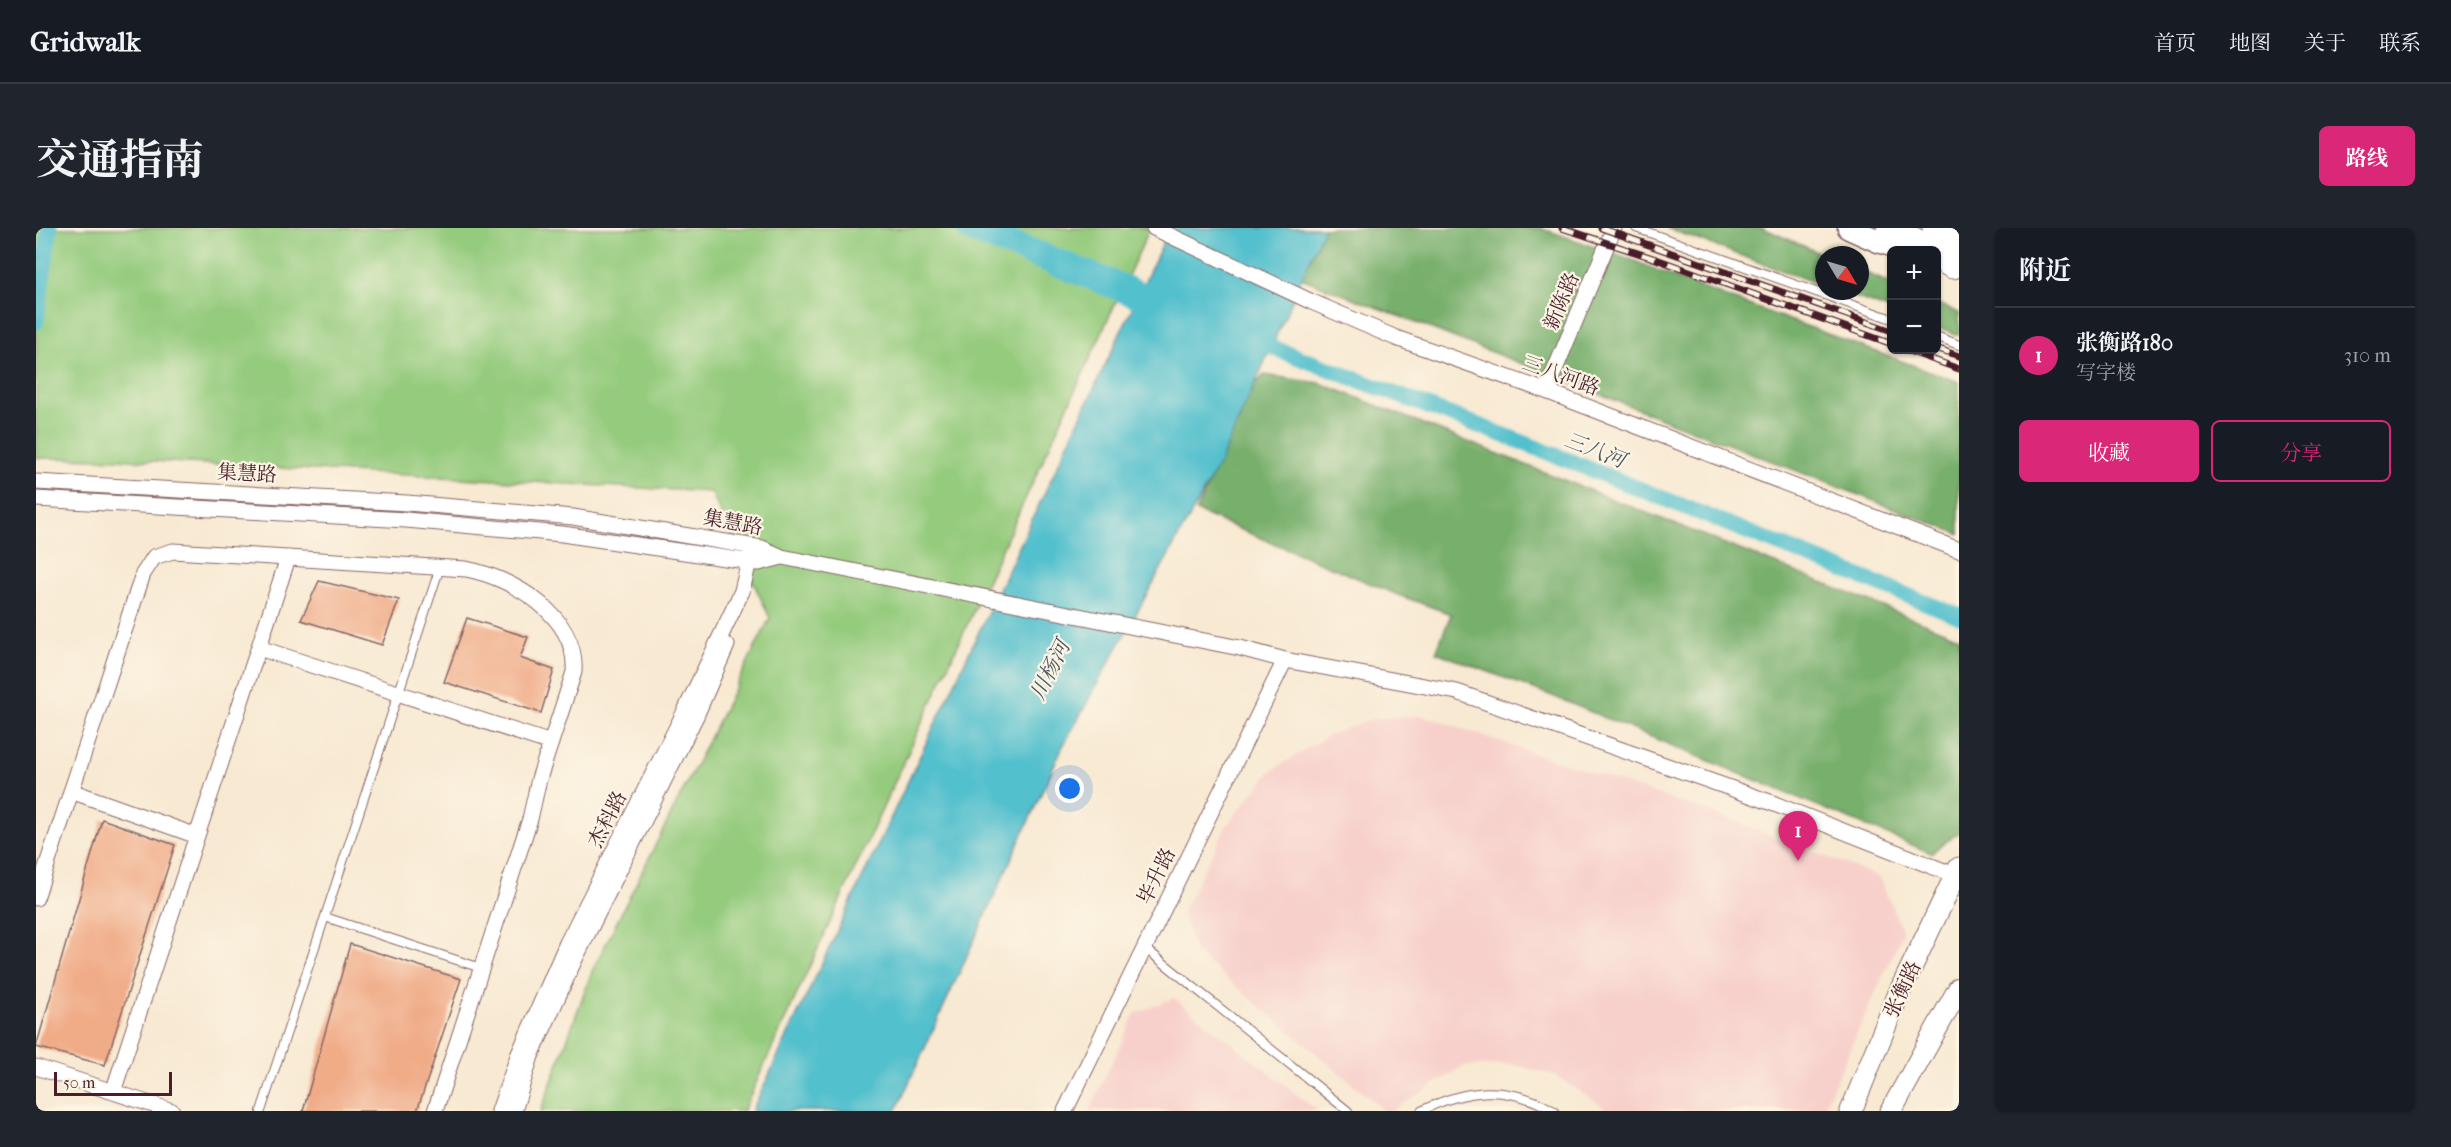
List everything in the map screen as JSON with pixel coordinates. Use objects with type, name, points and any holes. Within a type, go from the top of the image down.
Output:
[{"type":"highway","points":[[1936,228],[1959,239]]},
{"type":"highway","points":[[1884,235],[1917,246]]},
{"type":"main road","points":[[1849,228],[1884,235],[1901,246]]},
{"type":"main road","name":"张衡路","points":[[1851,1111],[1899,993],[1958,874]]},
{"type":"main road","points":[[1891,1111],[1959,988]]},
{"type":"street","name":"三八河路","points":[[1154,228],[1312,302],[1396,338],[1546,391],[1959,550]]},
{"type":"street","name":"新陈路","points":[[1546,391],[1614,228]]},
{"type":"street","name":"集慧路","points":[[37,482],[407,503],[573,517],[756,554]]},
{"type":"street","name":"集慧路","points":[[37,499],[406,520],[782,557],[1240,648],[1285,660]]},
{"type":"street","points":[[36,898],[142,574],[154,557],[172,551],[440,567],[483,572],[516,585],[531,596],[559,625],[573,654],[574,672],[539,779],[530,819],[435,1111]]},
{"type":"street","name":"杰科路","points":[[499,1111],[518,1056],[567,943],[690,701],[756,554]]},
{"type":"street","name":"杰科路","points":[[514,1111],[531,1056],[575,959],[696,716],[751,592],[756,554]]},
{"type":"street","points":[[113,1092],[288,558]]},
{"type":"street","points":[[259,648],[551,743]]},
{"type":"street","points":[[1285,660],[1457,692],[1767,801],[1958,874]]},
{"type":"street","name":"毕升路","points":[[1065,1111],[1285,660]]},
{"type":"street","points":[[72,790],[197,836]]},
{"type":"street","points":[[36,1067],[172,1111]]},
{"type":"lane","points":[[1636,228],[1887,317]]},
{"type":"lane","points":[[1941,338],[1959,345]]},
{"type":"lane","points":[[261,1111],[440,567]]},
{"type":"lane","points":[[325,918],[481,968]]},
{"type":"lane","points":[[1145,948],[1348,1111]]},
{"type":"lane","points":[[1421,1111],[1440,1101],[1470,1092],[1502,1092],[1540,1103],[1554,1111]]},
{"type":"shaded area","points":[[1421,715],[1712,813],[1879,877],[1903,932],[1822,1111],[1606,1111],[1601,1105],[1554,1075],[1514,1065],[1464,1066],[1391,1111],[1385,1111],[1195,952],[1182,912],[1227,825],[1270,772],[1327,736],[1371,719]]},
{"type":"shaded area","points":[[1174,998],[1318,1111],[1089,1111],[1135,1014]]},
{"type":"green space","points":[[36,228],[1150,228],[743,1111],[541,1111],[593,969],[770,618],[711,492],[116,459],[36,458]]},
{"type":"green space","points":[[1324,228],[1540,228],[1625,257],[1691,284],[1959,382],[1959,534],[1301,278]]},
{"type":"green space","points":[[1666,228],[1763,228],[1815,251],[1815,283]]},
{"type":"green space","points":[[1869,274],[1887,282],[1887,309],[1863,300],[1869,300]]},
{"type":"green space","points":[[1941,305],[1959,313],[1959,335],[1941,328]]},
{"type":"green space","points":[[1264,375],[1320,383],[1959,637],[1959,832],[1931,853],[1550,695],[1436,652],[1451,614],[1398,595],[1196,511],[1253,386]]},
{"type":"water","points":[[1170,228],[1324,228],[1221,460],[1062,748],[896,1111],[752,1111]]},
{"type":"building","points":[[319,581],[399,600],[382,645],[301,620]]},
{"type":"building","points":[[467,618],[528,637],[520,658],[554,670],[541,713],[444,682]]},
{"type":"building","points":[[102,819],[175,845],[105,1065],[36,1047]]},
{"type":"building","points":[[350,944],[461,979],[417,1111],[303,1111]]},
{"type":"waterway","name":"川杨河","points":[[36,322],[50,228]]},
{"type":"waterway","points":[[970,228],[1175,309]]},
{"type":"waterway","name":"三八河","points":[[1250,339],[1514,439],[1959,616]]},
{"type":"railway","points":[[1562,228],[1656,259],[1887,342]]},
{"type":"railway","points":[[1601,228],[1887,329]]},
{"type":"railway","points":[[1941,350],[1959,356]]},
{"type":"railway","points":[[1917,354],[1959,369]]},
{"type":"place","name":"张衡路180","points":[[1798,861]]}]
